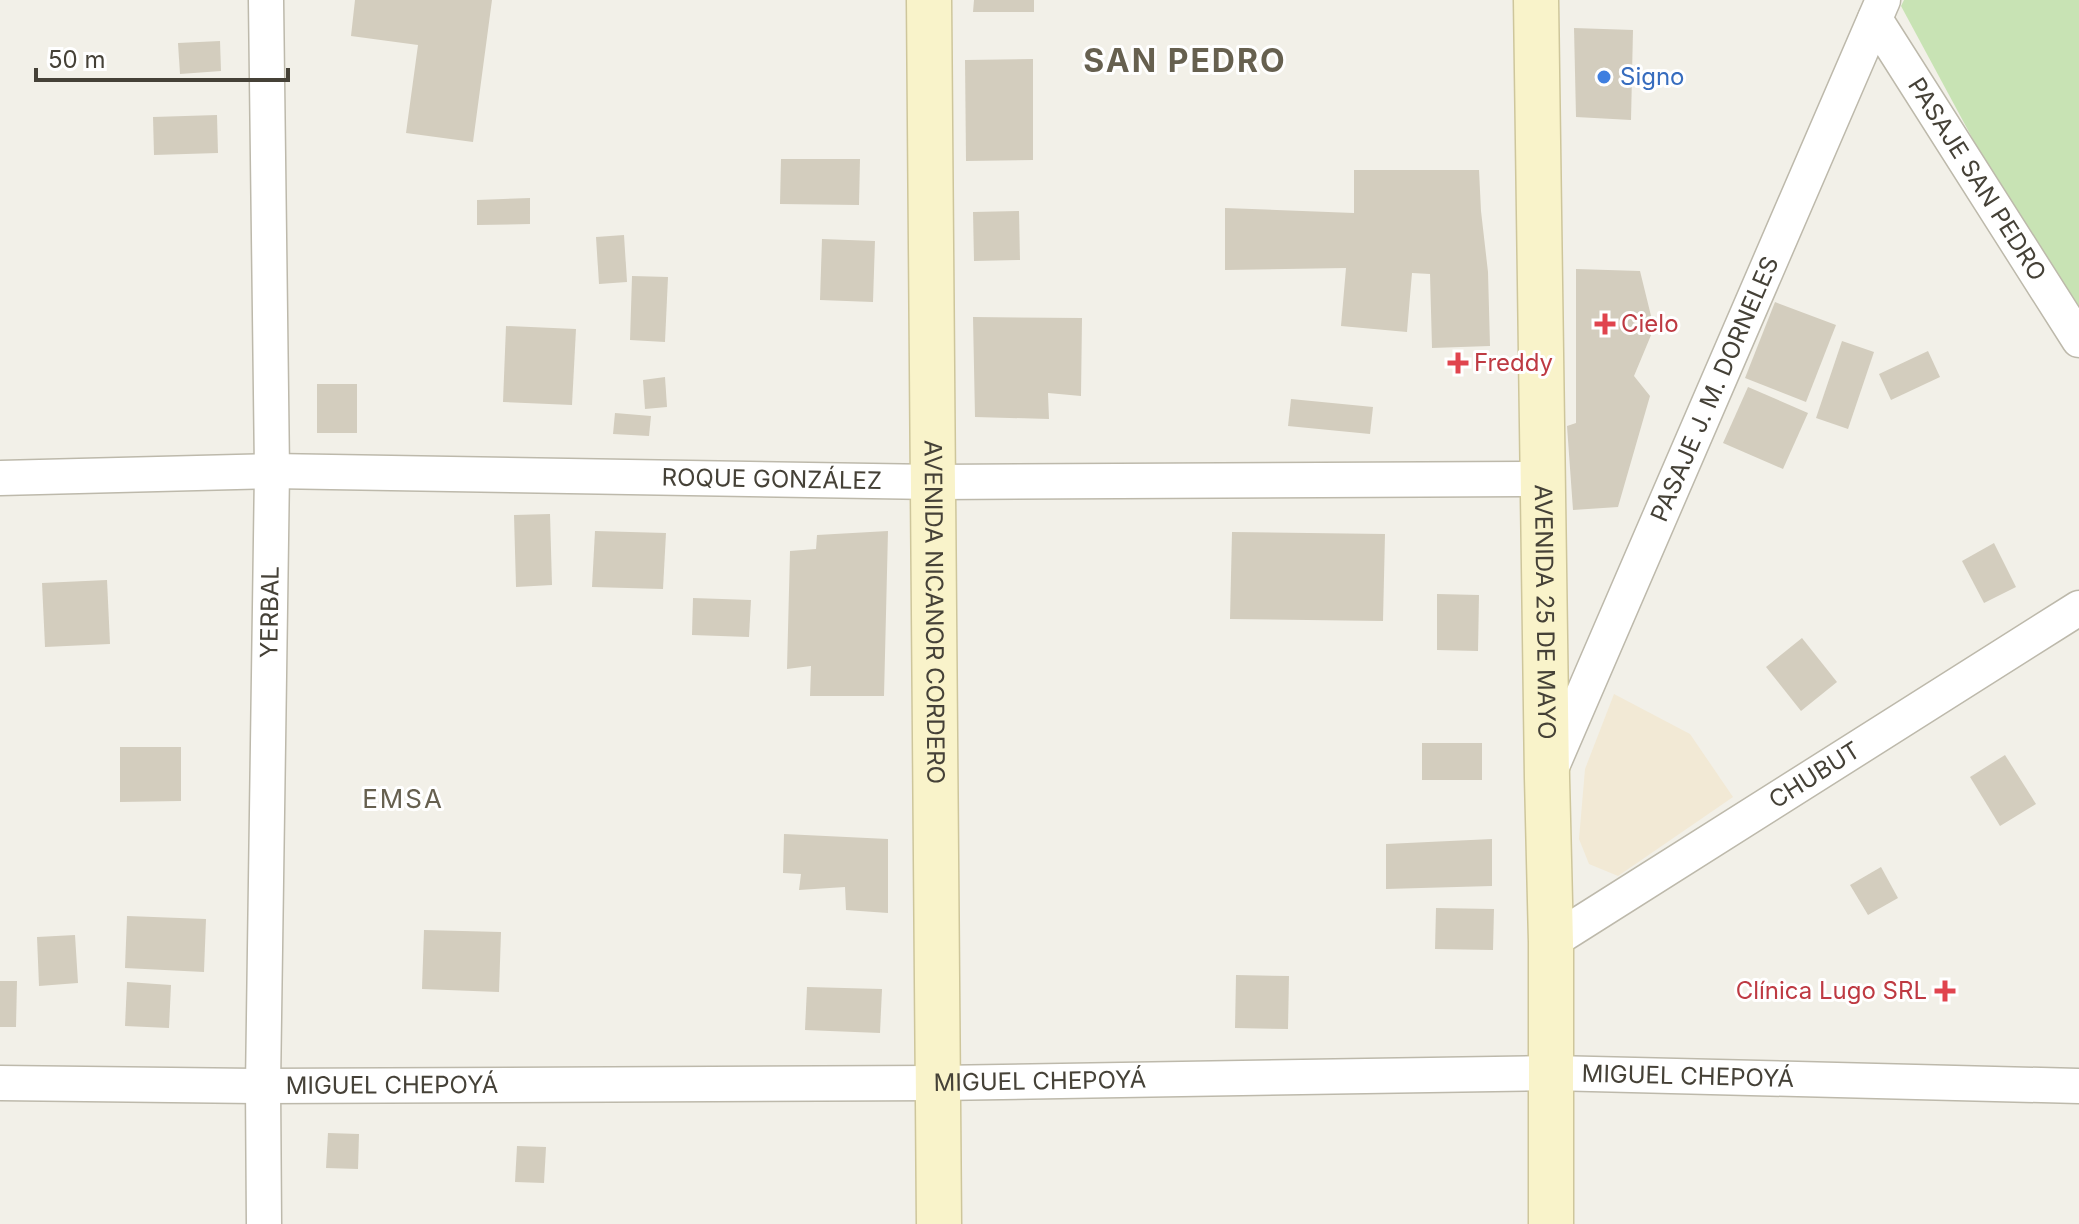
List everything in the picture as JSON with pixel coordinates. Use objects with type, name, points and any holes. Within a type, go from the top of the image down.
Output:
[{"type":"main road","name":"AVENIDA NICANOR CORDERO","points":[[929,0],[939,1224]]},
{"type":"main road","name":"AVENIDA 25 DE MAYO","points":[[1536,0],[1551,942],[1551,1224]]},
{"type":"street","name":"YERBAL","points":[[264,1224],[263,1086],[272,471],[266,0]]},
{"type":"street","name":"PASAJE SAN PEDRO","points":[[1879,9],[2079,340]]},
{"type":"street","name":"PASAJE J. M. DORNELES","points":[[1547,778],[1879,9]]},
{"type":"street","name":"ROQUE GONZÁLEZ","points":[[0,478],[272,471],[934,482],[1543,479]]},
{"type":"street","name":"CHUBUT","points":[[1551,942],[2079,608]]},
{"type":"street","name":"MIGUEL CHEPOYÁ","points":[[0,1083],[263,1086],[938,1083],[1552,1073],[2079,1086]]},
{"type":"shaded area","points":[[1614,694],[1690,734],[1733,797],[1618,876],[1589,864],[1579,839],[1585,769]]},
{"type":"green space","points":[[1904,0],[2079,0],[2079,322],[2071,321],[1901,6]]},
{"type":"building","points":[[355,0],[492,0],[473,142],[406,133],[418,45],[351,36]]},
{"type":"building","points":[[974,0],[1034,0],[1034,12],[973,12]]},
{"type":"building","points":[[1574,28],[1633,30],[1631,120],[1576,117]]},
{"type":"building","points":[[220,41],[221,71],[180,74],[178,43]]},
{"type":"building","points":[[1033,59],[1033,160],[966,161],[965,60]]},
{"type":"building","points":[[217,115],[218,153],[154,155],[153,117]]},
{"type":"building","points":[[781,159],[860,159],[859,205],[780,204]]},
{"type":"building","points":[[1354,170],[1479,170],[1488,272],[1490,346],[1432,348],[1430,274],[1412,273],[1407,332],[1341,326],[1346,268],[1225,270],[1225,208],[1354,213]]},
{"type":"building","points":[[530,198],[530,224],[477,225],[477,200]]},
{"type":"building","points":[[1019,211],[1020,260],[974,261],[973,212]]},
{"type":"building","points":[[624,235],[627,282],[599,284],[596,237]]},
{"type":"building","points":[[822,239],[875,241],[873,302],[820,300]]},
{"type":"building","points":[[1576,269],[1640,271],[1654,328],[1634,376],[1650,396],[1618,507],[1573,510],[1567,426],[1576,423]]},
{"type":"building","points":[[632,276],[668,277],[665,342],[630,340]]},
{"type":"building","points":[[1775,302],[1836,325],[1806,402],[1745,378]]},
{"type":"building","points":[[973,317],[1082,318],[1081,396],[1048,393],[1049,419],[975,417]]},
{"type":"building","points":[[506,326],[576,329],[572,405],[503,402]]},
{"type":"building","points":[[1842,341],[1874,352],[1848,429],[1816,418]]},
{"type":"building","points":[[1928,351],[1940,377],[1891,400],[1879,374]]},
{"type":"building","points":[[665,377],[667,407],[645,409],[643,380]]},
{"type":"building","points":[[317,384],[357,384],[357,433],[317,433]]},
{"type":"building","points":[[1748,387],[1808,413],[1783,469],[1723,443]]},
{"type":"building","points":[[1291,399],[1373,407],[1370,434],[1288,426]]},
{"type":"building","points":[[615,413],[651,416],[649,436],[613,434]]},
{"type":"building","points":[[550,514],[552,585],[516,587],[514,515]]},
{"type":"building","points":[[595,531],[666,533],[663,589],[592,587]]},
{"type":"building","points":[[888,531],[884,696],[810,696],[811,666],[787,669],[790,551],[816,549],[817,535]]},
{"type":"building","points":[[1232,532],[1385,534],[1383,621],[1230,619]]},
{"type":"building","points":[[1994,543],[2016,587],[1984,603],[1962,561]]},
{"type":"building","points":[[107,580],[110,644],[45,647],[42,583]]},
{"type":"building","points":[[1437,594],[1479,595],[1478,651],[1437,650]]},
{"type":"building","points":[[693,598],[751,600],[749,637],[692,635]]},
{"type":"building","points":[[1802,638],[1837,682],[1801,711],[1766,667]]},
{"type":"building","points":[[1422,743],[1482,743],[1482,780],[1422,780]]},
{"type":"building","points":[[120,747],[181,747],[181,801],[120,802]]},
{"type":"building","points":[[2005,755],[2036,804],[2000,826],[1970,777]]},
{"type":"building","points":[[784,834],[888,839],[888,913],[846,910],[845,887],[799,890],[801,874],[783,873]]},
{"type":"building","points":[[1492,839],[1492,886],[1386,889],[1386,844]]},
{"type":"building","points":[[1881,867],[1898,898],[1868,915],[1850,885]]},
{"type":"building","points":[[1436,908],[1494,909],[1493,950],[1435,949]]},
{"type":"building","points":[[127,916],[206,919],[204,972],[125,968]]},
{"type":"building","points":[[424,930],[501,932],[499,992],[422,989]]},
{"type":"building","points":[[75,935],[78,983],[39,986],[37,937]]},
{"type":"building","points":[[1236,975],[1289,976],[1288,1029],[1235,1028]]},
{"type":"building","points":[[0,981],[17,981],[16,1027],[0,1027]]},
{"type":"building","points":[[127,982],[171,985],[169,1028],[125,1026]]},
{"type":"building","points":[[807,987],[882,989],[880,1033],[805,1030]]},
{"type":"building","points":[[328,1133],[359,1134],[358,1169],[326,1168]]},
{"type":"building","points":[[517,1146],[546,1147],[544,1183],[515,1182]]},
{"type":"place","name":"Signo","points":[[1604,77]]},
{"type":"place","name":"Cielo","points":[[1605,324]]},
{"type":"place","name":"Freddy","points":[[1458,363]]},
{"type":"place","name":"Clínica Lugo SRL","points":[[1945,991]]},
{"type":"district","name":"SAN PEDRO","points":[[1185,61]]},
{"type":"district","name":"EMSA","points":[[403,799]]}]
